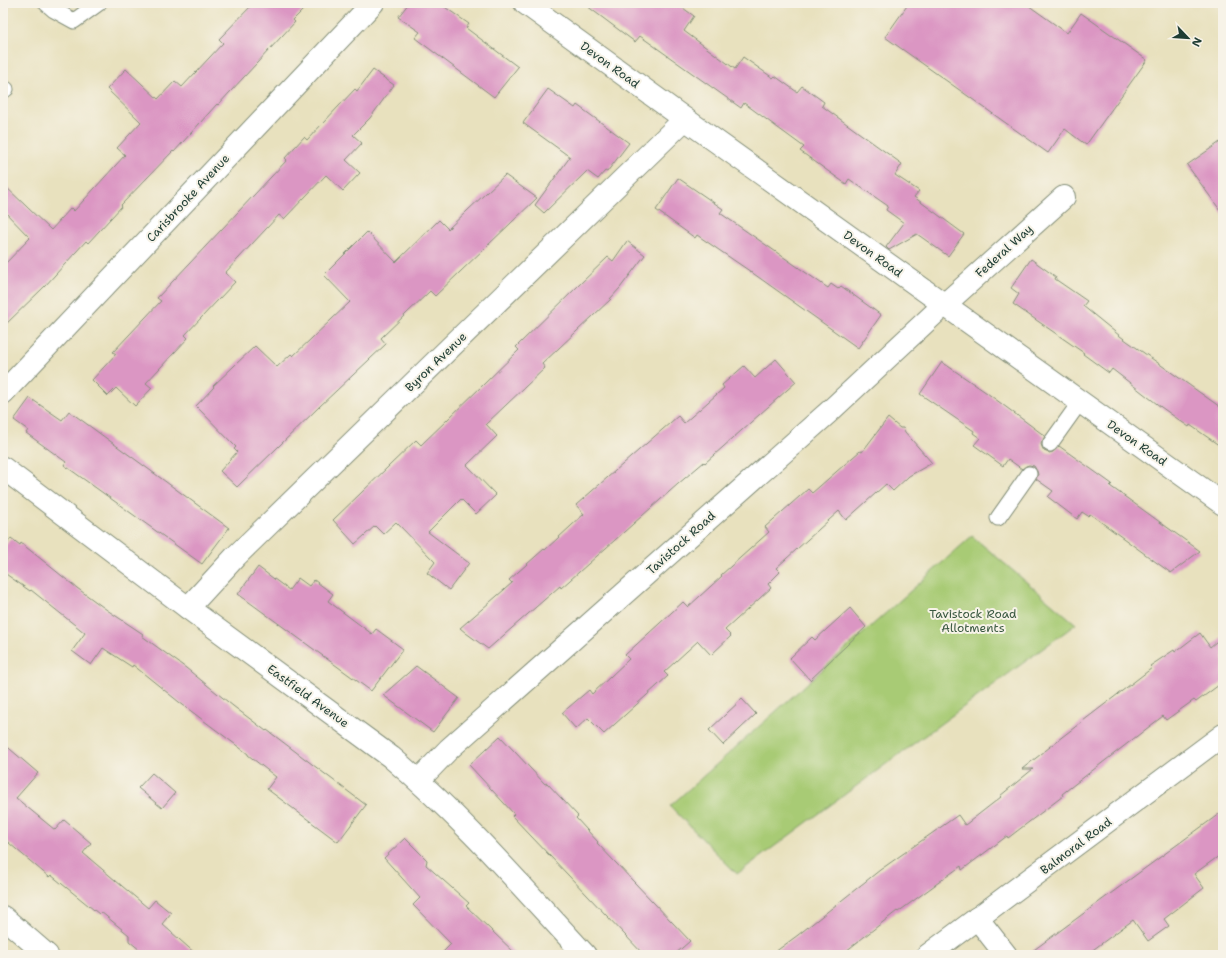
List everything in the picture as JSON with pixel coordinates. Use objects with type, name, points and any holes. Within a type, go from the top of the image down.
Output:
[{"type":"street","name":"Carisbrooke Avenue","points":[[3,393],[373,3]]},
{"type":"street","name":"Devon Road","points":[[525,3],[685,120],[1223,504]]},
{"type":"street","name":"Byron Avenue","points":[[188,608],[235,557],[685,120]]},
{"type":"street","name":"Federal Way","points":[[944,305],[1064,197]]},
{"type":"street","name":"Tavistock Road","points":[[419,780],[449,749],[830,411],[944,305]]},
{"type":"street","name":"Eastfield Avenue","points":[[3,468],[188,608],[391,757],[419,780],[460,821],[585,955]]},
{"type":"street","name":"Balmoral Road","points":[[928,955],[1223,736]]},
{"type":"street","points":[[3,917],[47,955]]},
{"type":"street","points":[[977,918],[1006,955]]},
{"type":"lane","points":[[46,3],[54,10],[74,21],[99,3]]},
{"type":"lane","points":[[1050,444],[1080,402]]},
{"type":"lane","points":[[998,518],[1029,474]]},
{"type":"green space","name":"Tavistock Road Allotments","points":[[972,536],[1076,624],[737,874],[670,806]]},
{"type":"building","points":[[254,3],[310,3],[293,20],[295,22],[218,105],[217,104],[174,152],[173,151],[121,205],[122,206],[88,243],[86,241],[45,286],[3,327],[3,266],[30,238],[3,210],[3,184],[51,230],[71,208],[74,211],[125,155],[117,148],[141,122],[107,89],[126,69],[158,99],[175,81],[182,87],[223,43],[219,39]]},
{"type":"building","points":[[409,3],[439,3],[469,24],[466,28],[518,67],[494,97],[415,38],[420,32],[398,17]]},
{"type":"building","points":[[583,3],[676,3],[694,16],[684,31],[735,69],[743,57],[773,78],[775,76],[797,92],[802,86],[824,102],[822,106],[902,164],[895,175],[919,191],[914,197],[964,234],[948,256],[917,234],[889,250],[886,247],[904,223],[886,210],[888,206],[849,179],[846,184],[800,151],[804,147],[744,103],[741,108],[640,36],[635,42]]},
{"type":"building","points":[[909,3],[1025,3],[1067,33],[1081,13],[1147,60],[1086,145],[1065,129],[1048,153],[885,37]]},
{"type":"building","points":[[373,70],[394,85],[370,118],[353,135],[362,143],[346,160],[360,173],[343,191],[326,175],[284,219],[279,215],[225,273],[235,282],[185,335],[188,338],[146,383],[152,388],[135,406],[116,388],[108,396],[92,380],[116,354],[113,352],[161,301],[157,298],[287,160],[285,158],[304,137],[307,140],[355,89],[357,91]]},
{"type":"building","points":[[548,89],[575,108],[577,105],[629,143],[607,172],[605,171],[598,179],[587,171],[544,213],[535,205],[570,157],[523,123]]},
{"type":"building","points":[[1223,140],[1223,214],[1187,165]]},
{"type":"building","points":[[505,175],[537,198],[435,296],[430,291],[381,338],[386,344],[237,487],[220,471],[237,452],[234,449],[236,447],[196,406],[214,387],[213,386],[255,346],[277,367],[291,354],[293,356],[350,302],[324,275],[367,232],[396,262],[439,220],[448,229]]},
{"type":"building","points":[[678,178],[723,209],[720,213],[828,288],[831,284],[838,289],[841,286],[881,315],[858,348],[697,235],[695,238],[656,210]]},
{"type":"building","points":[[627,241],[645,255],[620,288],[611,299],[542,364],[545,368],[486,424],[497,436],[467,465],[496,495],[476,514],[461,499],[428,532],[469,563],[449,590],[427,573],[435,562],[396,522],[383,534],[375,526],[355,544],[333,520],[416,440],[421,445],[519,350],[516,347],[608,257],[613,261]]},
{"type":"building","points":[[1031,259],[1056,277],[1055,279],[1087,301],[1083,306],[1120,336],[1223,409],[1223,448],[1190,425],[1189,427],[1112,369],[1109,373],[1083,354],[1084,353],[1013,304],[1019,294],[1011,288]]},
{"type":"building","points":[[776,359],[796,382],[561,588],[560,586],[488,649],[460,628],[512,583],[509,580],[544,549],[545,550],[584,514],[576,505],[678,416],[684,423],[724,388],[722,385],[744,366],[755,378]]},
{"type":"building","points":[[942,362],[1045,436],[1041,444],[1044,451],[1049,453],[1053,452],[1059,446],[1112,484],[1110,486],[1200,551],[1171,573],[1090,514],[1088,516],[1082,512],[1077,519],[1048,497],[1053,491],[1036,479],[1038,475],[1034,466],[1029,465],[1022,469],[1008,459],[1003,466],[974,445],[980,438],[973,433],[974,431],[920,394]]},
{"type":"building","points":[[30,398],[62,420],[69,411],[229,528],[202,564],[64,465],[66,462],[26,433],[28,430],[14,420]]},
{"type":"building","points":[[888,418],[900,428],[903,428],[932,463],[909,476],[893,491],[886,484],[846,520],[839,511],[776,568],[780,572],[768,584],[771,588],[725,630],[731,636],[711,655],[698,641],[664,672],[668,676],[604,734],[588,718],[576,729],[562,713],[589,690],[592,694],[629,659],[625,655],[683,602],[688,607],[769,532],[765,527],[808,489],[812,493],[860,451],[862,452]]},
{"type":"building","points":[[11,538],[20,545],[21,543],[77,588],[143,634],[142,636],[186,668],[233,706],[366,805],[338,842],[267,789],[276,777],[133,665],[132,667],[103,648],[91,665],[72,651],[85,633],[31,590],[30,591],[3,572],[3,549]]},
{"type":"building","points":[[258,567],[289,590],[298,578],[309,586],[314,580],[333,594],[328,601],[372,634],[376,629],[403,649],[371,691],[238,594]]},
{"type":"building","points":[[850,608],[866,627],[810,680],[790,658],[812,637],[815,640]]},
{"type":"building","points":[[1200,633],[1210,647],[1223,636],[1223,682],[1196,702],[1194,700],[1166,720],[1163,716],[1008,838],[1007,836],[962,870],[961,866],[898,912],[897,911],[841,955],[771,955],[880,870],[958,815],[965,825],[1001,797],[1000,796],[1033,769],[1022,769],[1152,668],[1150,666],[1174,650],[1175,652]]},
{"type":"building","points":[[416,666],[459,698],[433,732],[383,695]]},
{"type":"building","points":[[742,699],[756,714],[723,745],[709,730]]},
{"type":"building","points":[[500,736],[545,784],[547,783],[578,816],[576,818],[598,842],[597,843],[690,941],[674,955],[644,955],[512,816],[514,814],[469,765]]},
{"type":"building","points":[[3,743],[38,773],[16,798],[55,830],[64,820],[91,843],[83,853],[148,908],[155,900],[171,913],[162,924],[197,955],[146,955],[129,941],[129,935],[101,912],[99,914],[51,875],[49,877],[3,838]]},
{"type":"building","points":[[152,773],[175,793],[162,808],[138,788]]},
{"type":"building","points":[[1223,811],[1223,853],[1194,874],[1204,888],[1164,919],[1169,926],[1148,941],[1133,920],[1086,955],[1027,955]]},
{"type":"building","points":[[405,838],[427,860],[426,865],[469,903],[466,906],[517,955],[440,955],[451,944],[413,905],[420,898],[384,858]]}]
